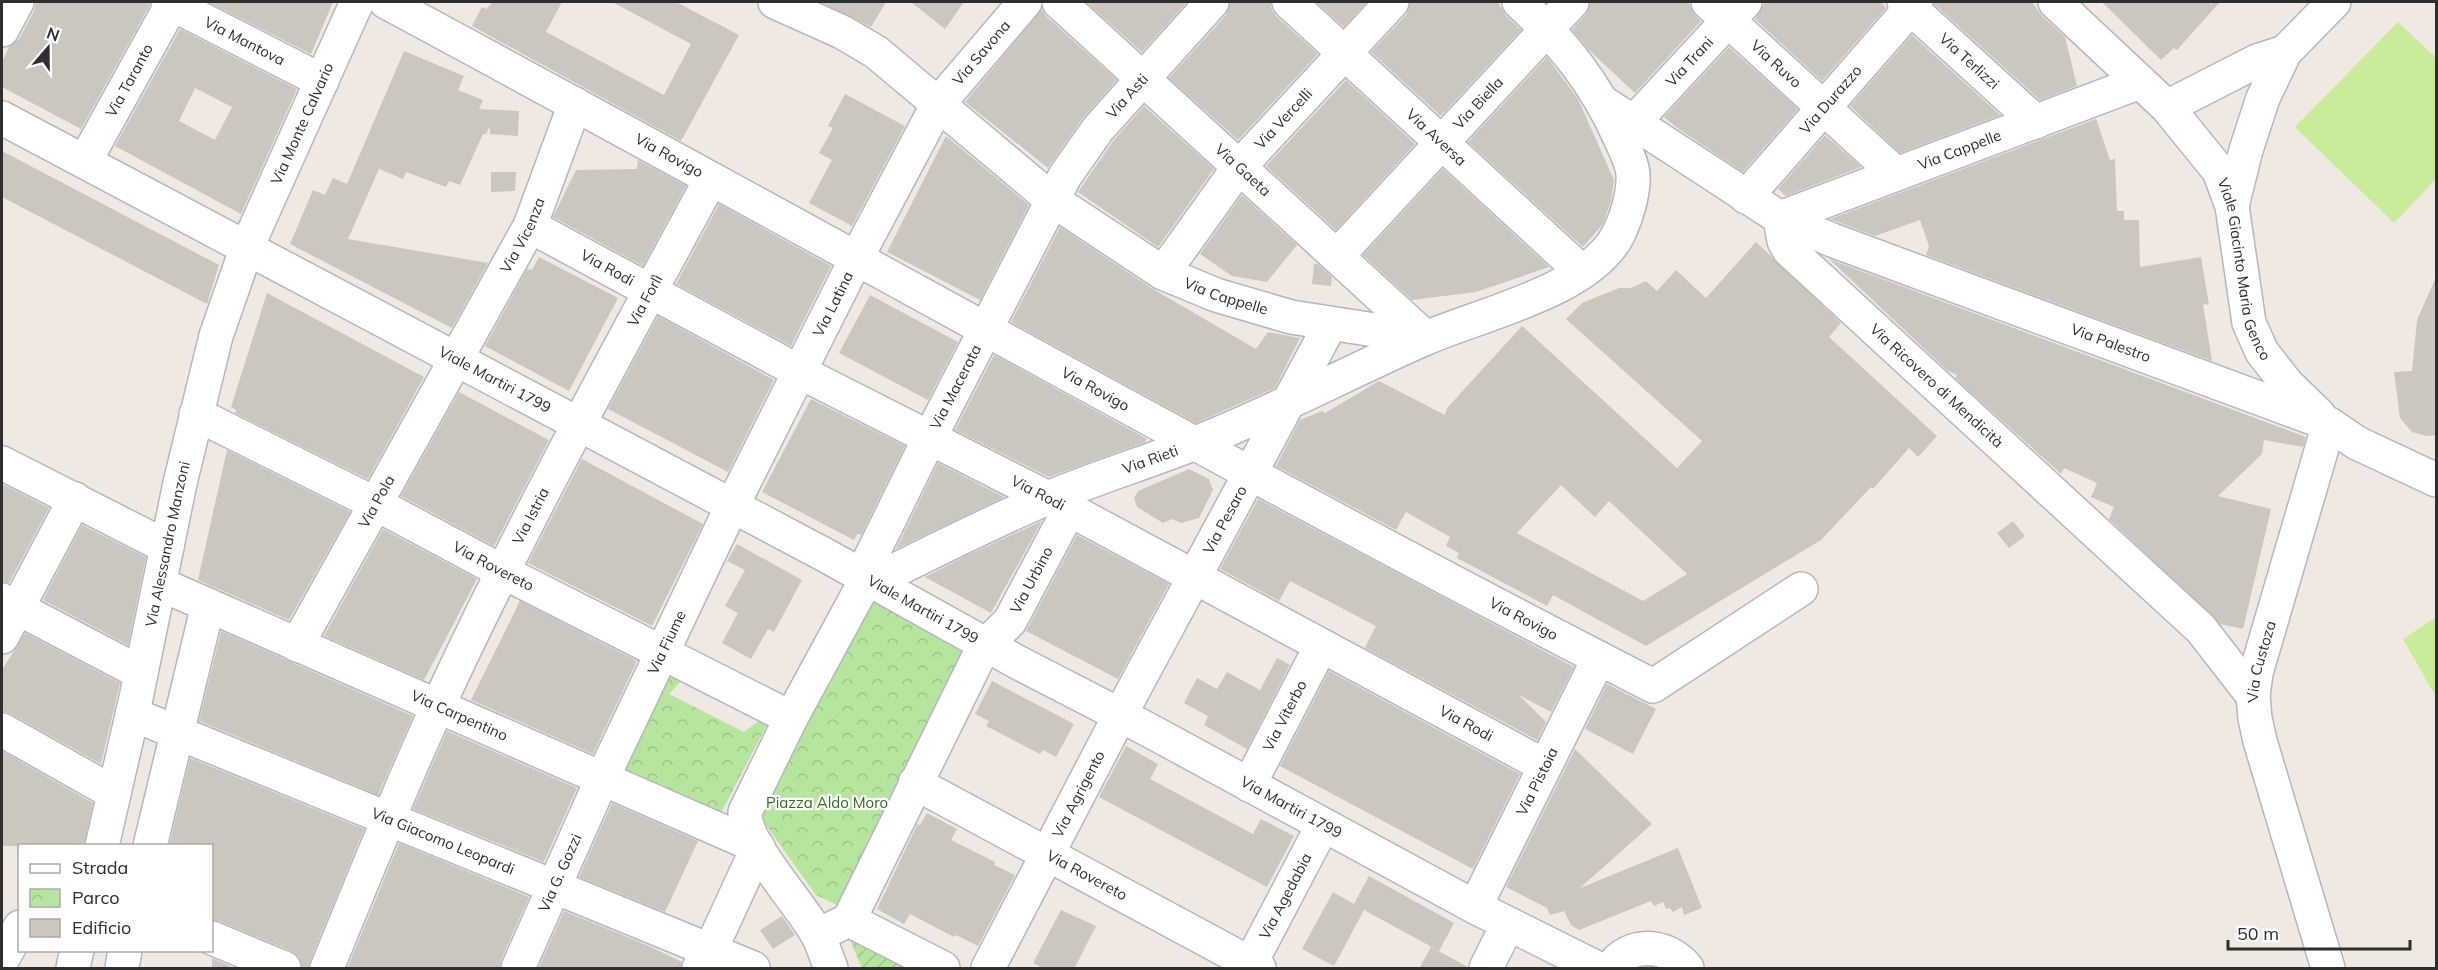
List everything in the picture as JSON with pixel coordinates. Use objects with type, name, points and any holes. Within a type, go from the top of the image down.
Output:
[{"type":"street","points":[[2,30],[17,2]]},
{"type":"street","name":"Via Mantova","points":[[171,2],[322,81]]},
{"type":"street","name":"Via Taranto","points":[[86,161],[171,2]]},
{"type":"street","name":"Via Monte Calvario","points":[[247,247],[357,2]]},
{"type":"street","name":"Via Rovigo","points":[[386,2],[857,257],[1249,474],[1653,686],[1801,589]]},
{"type":"street","name":"Via Cappelle","points":[[775,2],[860,42],[876,52],[1051,199],[1164,273],[1216,296],[1291,317],[1330,325],[1426,338],[1537,296],[1589,268],[1611,247],[1628,210],[1633,173],[1618,117]]},
{"type":"street","name":"Via Savona","points":[[938,104],[1024,2]]},
{"type":"street","name":"Via Gaeta","points":[[1059,2],[1426,338]]},
{"type":"street","name":"Via Asti","points":[[1051,199],[1098,129],[1212,2]]},
{"type":"street","name":"Via Aversa","points":[[1289,2],[1582,272]]},
{"type":"street","name":"Via Vercelli","points":[[1164,273],[1239,167],[1392,2]]},
{"type":"street","points":[[1519,2],[1548,28],[1618,117],[1780,218]]},
{"type":"street","name":"Via Biella","points":[[1337,256],[1572,2]]},
{"type":"street","name":"Viale Giacinto Maria Genco","points":[[2055,2],[2167,106],[2219,171],[2232,206],[2249,323],[2262,352],[2287,384],[2329,424]]},
{"type":"street","points":[[2232,206],[2246,150],[2263,98],[2285,52],[2334,2]]},
{"type":"street","name":"Via Durazzo","points":[[1746,197],[1910,4]]},
{"type":"street","name":"Via Terlizzi","points":[[1910,4],[2036,122]]},
{"type":"street","name":"Via Ruvo","points":[[1727,8],[1824,107],[1896,174]]},
{"type":"street","name":"Via Trani","points":[[1618,117],[1727,8]]},
{"type":"street","points":[[2167,106],[2257,61],[2285,52]]},
{"type":"street","name":"Via Cappelle","points":[[1780,218],[2140,82]]},
{"type":"street","name":"Via Vicenza","points":[[455,360],[530,226],[575,104]]},
{"type":"street","name":"Via Latina","points":[[732,506],[798,371],[938,104]]},
{"type":"street","name":"Viale Martiri 1799","points":[[2,118],[867,578],[986,645]]},
{"type":"street","name":"Via Forlì","points":[[578,424],[711,179]]},
{"type":"street","name":"Via Macerata","points":[[867,578],[930,437],[987,329],[1051,199]]},
{"type":"street","name":"Via Palestro","points":[[1780,218],[1832,240],[2329,424],[2357,443],[2436,480]]},
{"type":"street","name":"Via Ricovero di Mendicità","points":[[1780,218],[1784,241],[1789,250],[2201,629],[2253,696]]},
{"type":"street","name":"Via Rodi","points":[[530,226],[798,371],[1058,504],[1545,766]]},
{"type":"street","name":"Via Alessandro Manzoni","points":[[102,844],[196,414],[216,336],[247,247]]},
{"type":"street","name":"Via Pesaro","points":[[1120,715],[1330,325]]},
{"type":"street","name":"Via Rieti","points":[[867,578],[1058,504],[1287,404],[1426,338]]},
{"type":"street","name":"Via Pola","points":[[297,645],[455,360]]},
{"type":"street","name":"Via Rovereto","points":[[196,414],[791,718]]},
{"type":"street","name":"Via Istria","points":[[327,969],[438,706],[578,424]]},
{"type":"street","name":"Via Custoza","points":[[2328,969],[2260,741],[2253,696],[2261,649],[2329,424]]},
{"type":"street","points":[[2,463],[167,547]]},
{"type":"street","points":[[2,637],[9,604],[75,499]]},
{"type":"street","name":"Via Urbino","points":[[986,645],[1010,621],[1058,504]]},
{"type":"street","name":"Via Fiume","points":[[602,779],[732,506]]},
{"type":"street","points":[[831,969],[818,935],[758,847],[744,822],[745,812],[791,718],[867,578]]},
{"type":"street","name":"Via Carpentino","points":[[159,584],[758,847]]},
{"type":"street","points":[[9,604],[141,673]]},
{"type":"street","points":[[150,844],[208,605]]},
{"type":"street","points":[[818,935],[849,920],[915,783],[986,645]]},
{"type":"street","name":"Via Martiri 1799","points":[[986,645],[1475,907],[1597,969]]},
{"type":"street","name":"Via Viterbo","points":[[1249,785],[1321,646]]},
{"type":"street","name":"Via Pistoia","points":[[1475,907],[1599,658]]},
{"type":"street","name":"Via Giacomo Leopardi","points":[[132,714],[554,888],[704,960],[753,969]]},
{"type":"street","name":"Via Agrigento","points":[[988,969],[1120,715]]},
{"type":"street","points":[[2,730],[114,793]]},
{"type":"street","name":"Via G. Gozzi","points":[[518,969],[602,779]]},
{"type":"street","name":"Via Rovereto","points":[[915,783],[1252,967]]},
{"type":"street","name":"Via Agedabia","points":[[1252,967],[1323,825]]},
{"type":"street","points":[[704,960],[758,847]]},
{"type":"street","points":[[2,912],[18,921]]},
{"type":"street","points":[[849,920],[943,969]]},
{"type":"street","points":[[1486,969],[1508,924]]},
{"type":"street","points":[[2,960],[18,931]]},
{"type":"street","points":[[213,938],[284,969]]},
{"type":"street","points":[[1611,969],[1616,961],[1629,952],[1645,948],[1660,949],[1674,956],[1686,969]]},
{"type":"street","points":[[122,969],[125,952]]},
{"type":"green space","points":[[2398,22],[2436,58],[2436,179],[2394,223],[2295,127]]},
{"type":"green space","name":"Piazza Aldo Moro","points":[[869,598],[964,653],[837,905],[816,895],[763,821],[763,806]]},
{"type":"green space","points":[[2436,617],[2436,697],[2403,639]]},
{"type":"green space","points":[[668,671],[683,679],[669,694],[744,732],[759,721],[767,725],[721,813],[626,771]]},
{"type":"green space","points":[[849,938],[908,968],[862,968]]},
{"type":"building","points":[[36,2],[150,2],[81,129],[2,87],[2,62],[9,47],[19,39],[34,11]]},
{"type":"building","points":[[208,2],[333,2],[311,54]]},
{"type":"building","points":[[492,2],[562,2],[546,32],[664,95],[691,44],[612,2],[676,2],[739,35],[681,141],[472,26],[482,7],[487,9]]},
{"type":"building","points":[[820,2],[886,2],[871,27]]},
{"type":"building","points":[[911,2],[964,2],[945,29]]},
{"type":"building","points":[[1086,2],[1187,2],[1142,52]]},
{"type":"building","points":[[1230,2],[1271,2],[1271,8],[1276,16],[1318,54],[1238,140],[1169,78],[1226,15]]},
{"type":"building","points":[[1316,2],[1367,2],[1344,27]]},
{"type":"building","points":[[1410,2],[1498,2],[1506,16],[1521,30],[1441,116],[1371,52],[1406,15]]},
{"type":"building","points":[[1590,2],[1688,2],[1701,21],[1635,93],[1589,50],[1572,30],[1586,14]]},
{"type":"building","points":[[1765,2],[1881,2],[1886,8],[1822,81],[1755,19]]},
{"type":"building","points":[[1934,2],[2032,2],[2042,16],[2065,37],[2077,86],[2040,100]]},
{"type":"building","points":[[2102,2],[2220,2],[2177,50],[2174,48],[2161,60]]},
{"type":"building","points":[[1042,9],[1046,16],[1117,80],[1083,118],[1048,168],[965,102]]},
{"type":"building","points":[[180,29],[297,89],[241,214],[115,146]],"holes":[[[195,88],[232,107],[215,140],[179,121]]]},
{"type":"building","points":[[1912,35],[2000,115],[1900,153],[1850,106]]},
{"type":"building","points":[[1729,47],[1798,109],[1743,172],[1664,117]]},
{"type":"building","points":[[404,51],[464,76],[458,90],[483,100],[479,109],[519,111],[518,136],[490,134],[490,126],[486,134],[483,134],[460,185],[449,181],[446,187],[406,172],[403,179],[379,169],[348,239],[488,263],[452,328],[290,244],[313,190],[325,195],[333,178],[347,184]]},
{"type":"building","points":[[1547,57],[1578,99],[1614,180],[1611,200],[1603,224],[1583,247],[1468,142]]},
{"type":"building","points":[[1346,80],[1415,144],[1336,230],[1266,166]]},
{"type":"building","points":[[845,94],[905,126],[852,226],[809,203],[832,160],[819,153],[833,128],[828,126]]},
{"type":"building","points":[[1144,106],[1214,169],[1158,247],[1078,192],[1113,141]]},
{"type":"building","points":[[2096,119],[2110,160],[2115,159],[2117,211],[2124,211],[2124,220],[2139,220],[2140,267],[2201,257],[2209,305],[2203,304],[2212,361],[1926,255],[1929,246],[1920,220],[1875,236],[1830,219]]},
{"type":"building","points":[[1825,135],[1861,167],[1786,196],[1778,189]]},
{"type":"building","points":[[946,136],[1029,205],[980,300],[887,252]]},
{"type":"building","points":[[2,151],[219,265],[207,304],[2,197]]},
{"type":"building","points":[[638,160],[686,186],[643,266],[553,217],[576,170],[637,169]]},
{"type":"building","points":[[1443,169],[1549,267],[1476,292],[1412,300],[1363,255]]},
{"type":"building","points":[[491,172],[516,172],[515,191],[491,192]]},
{"type":"building","points":[[1242,195],[1297,245],[1267,282],[1232,276],[1200,254]]},
{"type":"building","points":[[719,204],[831,266],[791,346],[676,284]]},
{"type":"building","points":[[1060,227],[1153,289],[1256,349],[1268,332],[1300,338],[1275,388],[1196,423],[1011,322]]},
{"type":"building","points":[[1756,242],[1841,323],[1829,337],[1937,436],[1918,457],[1909,448],[1873,489],[1871,487],[1821,540],[1646,646],[1553,595],[1547,606],[1457,558],[1459,553],[1446,546],[1450,537],[1406,512],[1396,530],[1276,466],[1300,420],[1322,411],[1325,413],[1379,381],[1445,415],[1447,408],[1522,326],[1677,468],[1702,441],[1566,319],[1582,303],[1619,288],[1631,288],[1646,281],[1657,291],[1676,270],[1706,298]],"holes":[[[1561,485],[1595,517],[1609,501],[1687,574],[1643,601],[1517,533]]]},
{"type":"building","points":[[539,257],[618,298],[569,391],[485,346],[527,269],[532,270]]},
{"type":"building","points":[[1829,259],[2306,437],[2303,447],[2264,440],[2262,454],[2218,496],[2271,509],[2243,629],[2220,624],[2109,519],[2114,507],[2091,497],[2097,483],[2064,468],[2061,474],[1955,378],[1957,375],[1948,371]]},
{"type":"building","points":[[1314,264],[1318,264],[1332,277],[1331,286],[1312,284]]},
{"type":"building","points":[[2436,277],[2436,435],[2426,436],[2412,432],[2400,418],[2394,372],[2412,371],[2417,320]]},
{"type":"building","points":[[267,293],[424,377],[368,479],[235,413],[236,410],[231,407]]},
{"type":"building","points":[[870,295],[958,342],[928,400],[839,353]]},
{"type":"building","points":[[658,316],[774,380],[728,472],[608,409]]},
{"type":"building","points":[[994,355],[1147,439],[1145,442],[1049,477],[955,430]]},
{"type":"building","points":[[459,392],[549,440],[494,546],[401,496]]},
{"type":"building","points":[[811,399],[905,446],[861,535],[858,533],[854,540],[762,492]]},
{"type":"building","points":[[227,450],[350,512],[289,620],[198,580]]},
{"type":"building","points":[[582,459],[703,524],[652,626],[528,563]]},
{"type":"building","points":[[938,463],[1004,497],[896,549]]},
{"type":"building","points":[[1189,469],[1209,479],[1213,490],[1199,518],[1181,523],[1172,519],[1163,523],[1137,507],[1134,498],[1138,491]]},
{"type":"building","points":[[2,484],[49,508],[9,583],[2,581]]},
{"type":"building","points":[[1258,499],[1574,667],[1551,712],[1519,695],[1546,722],[1537,740],[1365,648],[1376,626],[1290,581],[1279,601],[1220,569]]},
{"type":"building","points":[[1042,521],[991,613],[925,577],[968,555]]},
{"type":"building","points":[[2013,521],[2025,536],[2009,548],[1997,533]]},
{"type":"building","points":[[82,525],[146,557],[128,645],[43,600]]},
{"type":"building","points":[[383,529],[477,579],[424,680],[324,636]]},
{"type":"building","points":[[1077,535],[1169,584],[1118,679],[1026,631]]},
{"type":"building","points":[[737,544],[802,580],[774,632],[768,629],[751,659],[722,643],[738,613],[725,606],[745,570],[727,561]]},
{"type":"building","points":[[520,601],[637,661],[593,754],[471,700]]},
{"type":"building","points":[[221,631],[413,716],[378,795],[199,721]]},
{"type":"building","points":[[25,633],[120,683],[101,764],[2,711],[2,670]]},
{"type":"building","points":[[1277,658],[1290,665],[1247,749],[1204,725],[1208,716],[1184,703],[1197,678],[1217,689],[1227,672],[1260,690]]},
{"type":"building","points":[[1329,671],[1520,774],[1473,869],[1280,766]]},
{"type":"building","points":[[992,681],[1074,724],[1056,757],[1043,750],[1040,754],[986,726],[989,721],[975,714]]},
{"type":"building","points":[[1607,684],[1656,709],[1633,754],[1585,729]]},
{"type":"building","points":[[447,731],[577,788],[544,862],[413,809]]},
{"type":"building","points":[[1126,746],[1158,764],[1150,779],[1253,834],[1261,819],[1294,836],[1267,887],[1099,797]]},
{"type":"building","points":[[1575,749],[1652,824],[1580,888],[1678,848],[1702,908],[1684,915],[1682,907],[1673,912],[1670,908],[1666,909],[1663,902],[1654,906],[1651,901],[1579,930],[1571,925],[1564,911],[1550,915],[1547,908],[1506,887]]},
{"type":"building","points":[[2,751],[93,803],[84,844],[2,846]]},
{"type":"building","points":[[190,758],[364,829],[310,961],[309,969],[302,969],[299,957],[291,951],[213,920],[213,844],[169,844]]},
{"type":"building","points":[[612,803],[698,841],[665,912],[579,877]]},
{"type":"building","points":[[927,813],[957,829],[951,840],[995,862],[994,865],[1015,875],[978,946],[956,935],[954,937],[910,914],[904,924],[877,909],[917,824],[920,825]]},
{"type":"building","points":[[399,843],[529,897],[501,960],[500,969],[347,969]]},
{"type":"building","points":[[1369,876],[1454,923],[1439,951],[1364,910],[1334,966],[1302,949],[1333,892],[1354,904]]},
{"type":"building","points":[[1061,910],[1096,926],[1074,969],[1045,969],[1033,963]]},
{"type":"building","points":[[564,911],[682,962],[681,969],[538,969]]},
{"type":"building","points":[[782,916],[795,935],[773,949],[760,930]]},
{"type":"building","points":[[1431,947],[1468,967],[1467,969],[1419,969]]},
{"type":"building","points":[[212,958],[236,969],[212,969]]}]
